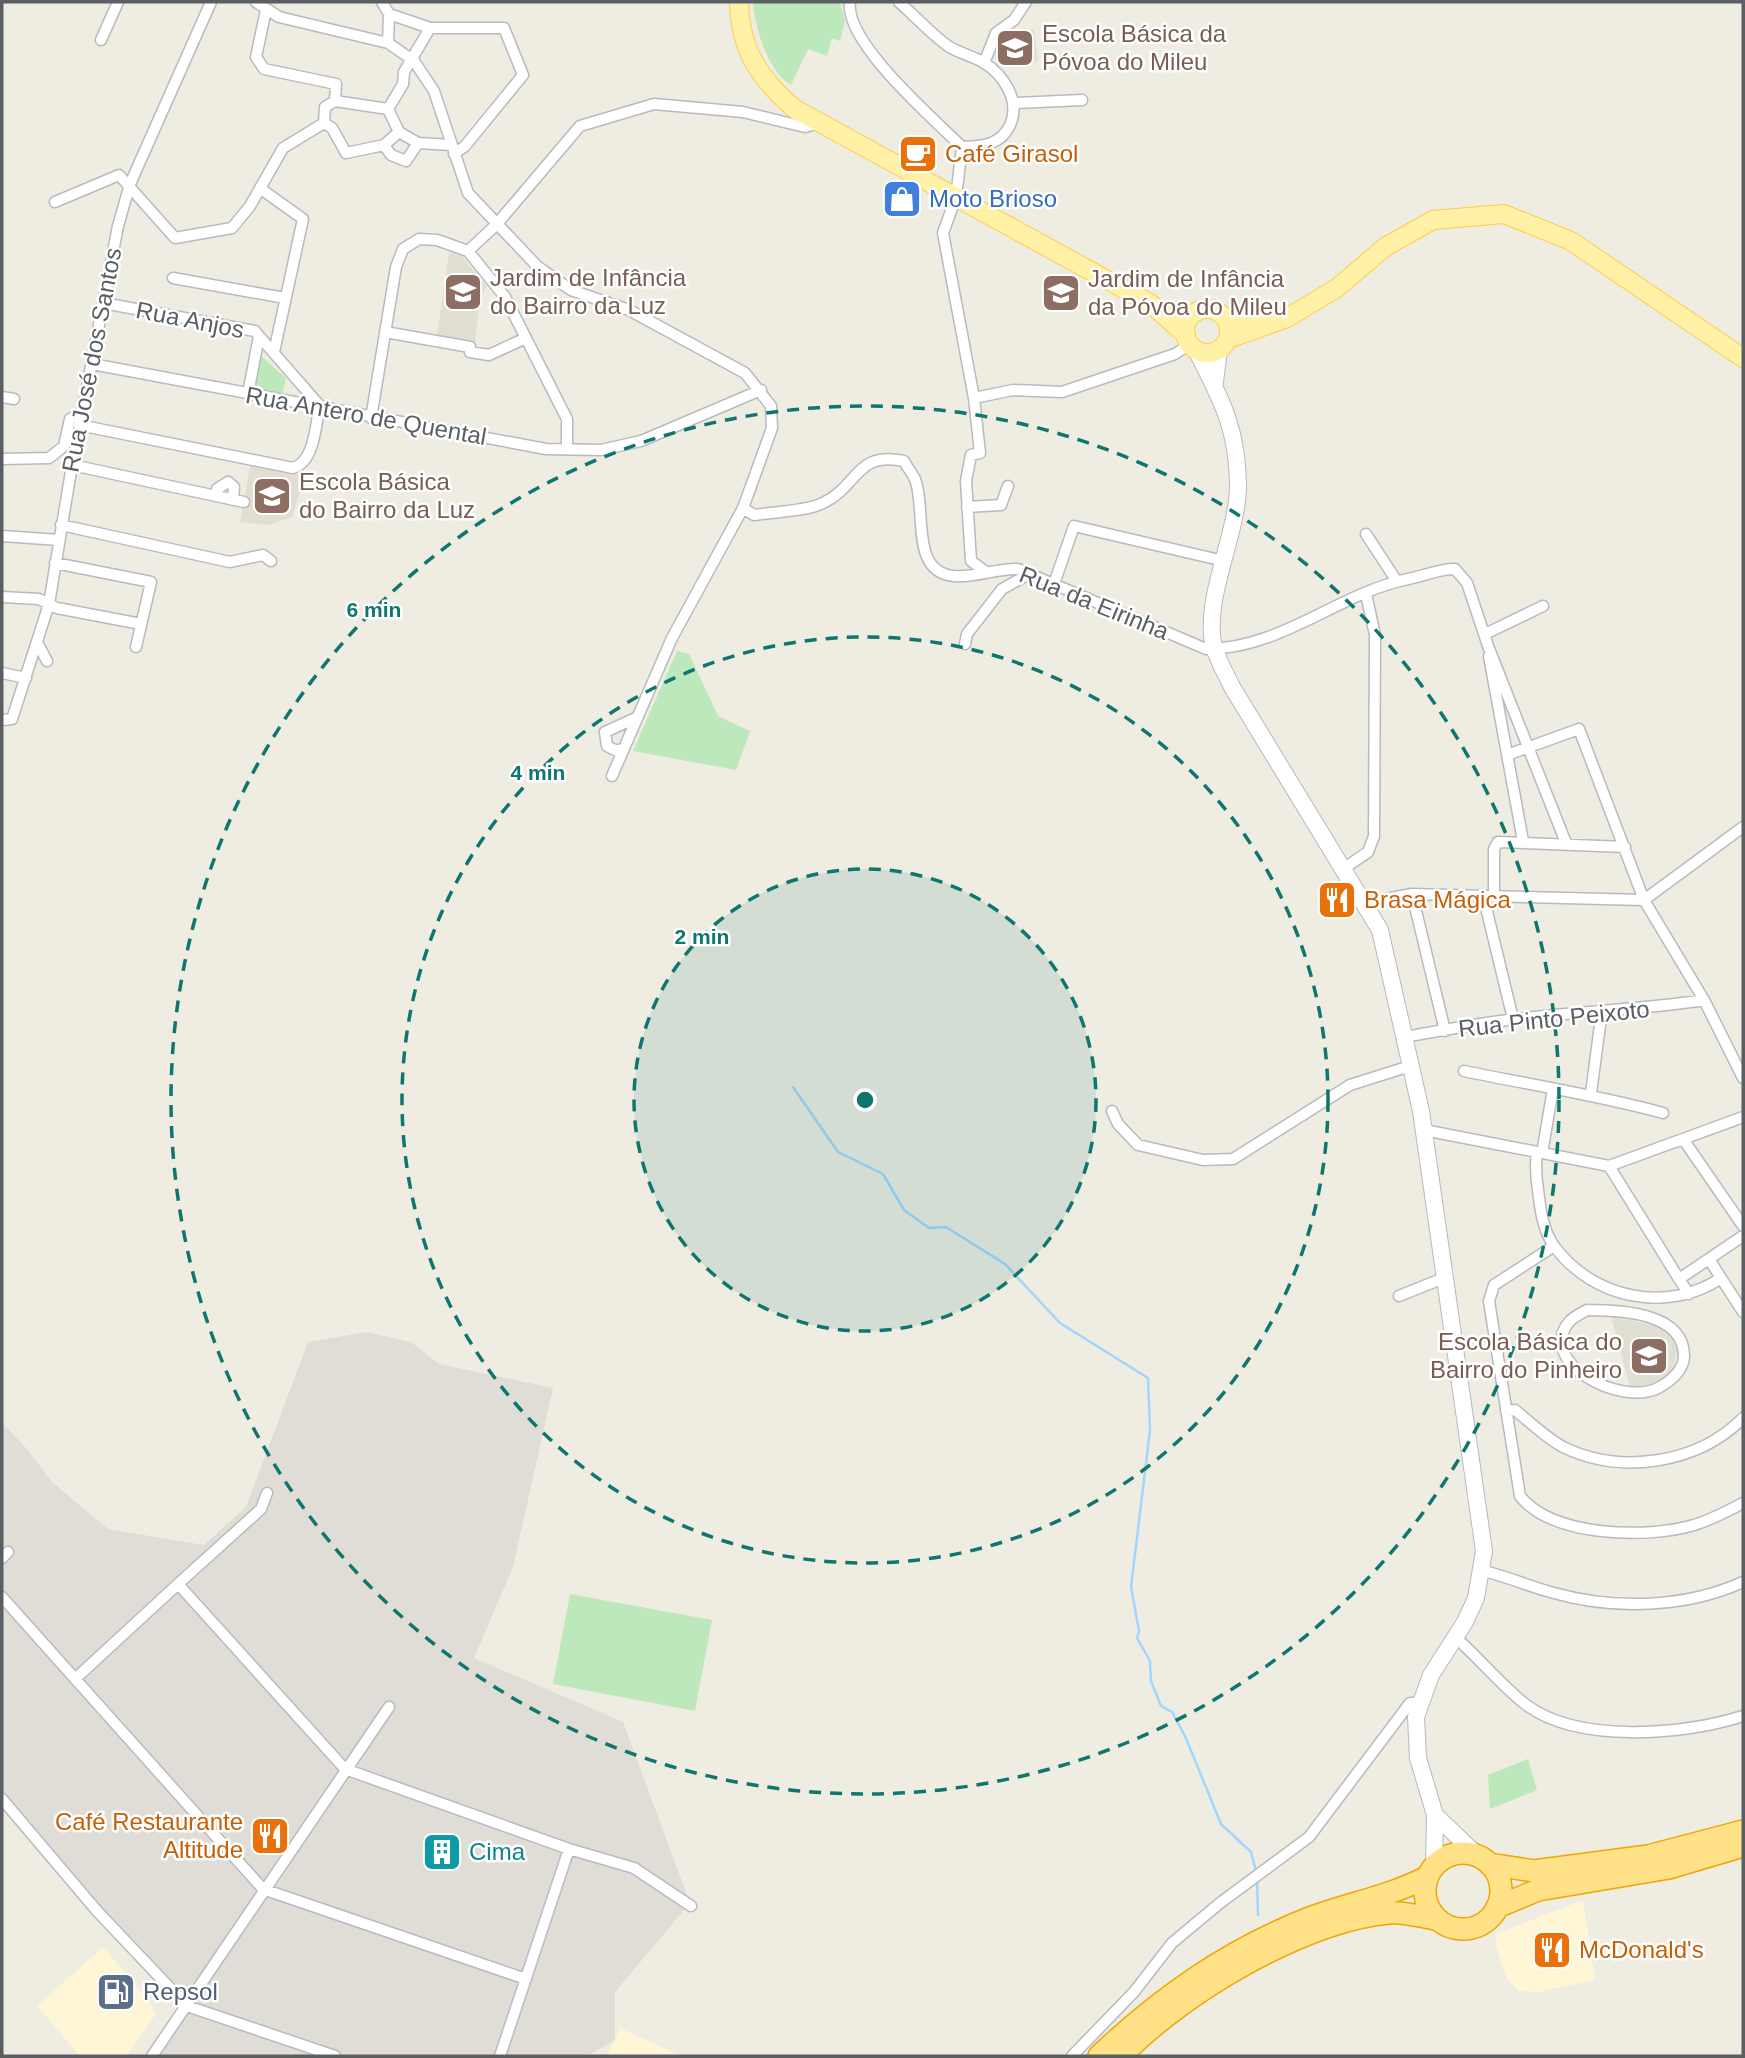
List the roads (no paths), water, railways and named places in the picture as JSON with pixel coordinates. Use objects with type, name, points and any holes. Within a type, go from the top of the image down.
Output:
[{"type":"highway","points":[[1099,2056],[1138,2019],[1189,1980],[1250,1944],[1310,1918],[1395,1893],[1455,1854],[1534,1871],[1648,1856],[1743,1831]]},
{"type":"highway","points":[[1121,2056],[1140,2037],[1194,1996],[1253,1959],[1333,1927],[1390,1913],[1436,1919],[1455,1929],[1468,1929],[1480,1925],[1497,1907],[1538,1891],[1669,1868],[1743,1846]]},
{"type":"highway","points":[[1484,1860],[1500,1884],[1497,1907]]},
{"type":"highway","points":[[1431,1871],[1425,1899],[1436,1919]]},
{"type":"main road","points":[[739,2],[743,39],[756,69],[777,94],[819,123],[1152,304],[1206,354],[1287,318],[1337,288],[1385,247],[1433,220],[1504,214],[1571,241],[1743,358]]},
{"type":"main road","points":[[1152,304],[1196,312],[1211,308],[1225,318],[1287,318]]},
{"type":"main road","points":[[1190,342],[1187,321],[1196,312]]},
{"type":"main road","points":[[1224,344],[1225,318]]},
{"type":"street","points":[[101,40],[118,2]]},
{"type":"street","name":"Rua José dos Santos","points":[[2,720],[12,719],[50,604],[79,425],[118,226],[130,184],[211,2]]},
{"type":"street","points":[[256,2],[278,17],[388,43],[414,61],[434,91],[468,193],[537,266],[571,290],[629,310],[745,373],[771,406],[772,428],[743,508],[672,638],[612,776]]},
{"type":"street","points":[[382,2],[389,14],[388,43]]},
{"type":"street","points":[[850,2],[849,11],[869,51],[962,147],[984,146],[999,139],[1010,125],[1014,103],[1005,82],[984,63],[948,46],[900,2]]},
{"type":"street","points":[[984,63],[996,33],[1014,20],[1026,2]]},
{"type":"street","points":[[266,10],[256,57],[264,69],[336,84],[335,101]]},
{"type":"street","points":[[387,109],[399,132],[418,143],[453,149],[465,146],[523,75],[504,28],[430,28],[389,14]]},
{"type":"street","points":[[387,109],[403,84],[404,72],[414,61],[430,28]]},
{"type":"street","points":[[1014,103],[1082,100]]},
{"type":"street","points":[[324,123],[324,107],[335,101],[387,109]]},
{"type":"street","points":[[468,251],[496,225],[580,126],[618,117],[654,104],[743,112],[805,127],[819,123]]},
{"type":"street","points":[[55,202],[119,175],[130,184],[175,238],[194,237],[232,228],[261,189],[282,148],[324,123]]},
{"type":"street","points":[[324,123],[332,128],[346,153],[384,145],[399,132]]},
{"type":"street","points":[[384,145],[391,155],[406,161],[418,143]]},
{"type":"street","points":[[962,147],[957,197],[943,233],[974,398],[980,453],[971,455],[966,481],[971,561],[986,572]]},
{"type":"street","points":[[261,189],[303,219],[274,352]]},
{"type":"street","points":[[371,418],[396,267],[403,249],[419,239],[438,240],[468,251],[505,297],[567,419],[568,449]]},
{"type":"street","points":[[173,278],[285,298]]},
{"type":"street","name":"Rua Anjos","points":[[103,303],[255,331],[259,336],[247,394]]},
{"type":"street","points":[[385,332],[470,347],[470,352],[489,355],[526,338]]},
{"type":"street","points":[[79,425],[293,468],[308,458],[320,406],[259,336]]},
{"type":"street","points":[[974,398],[1013,390],[1062,392],[1175,354],[1190,342],[1215,382],[1234,430],[1239,486],[1209,644],[1232,687],[1380,930],[1424,1130],[1481,1527],[1483,1571],[1476,1598],[1431,1675],[1419,1703],[1416,1743],[1435,1815],[1431,1871]]},
{"type":"street","points":[[1215,382],[1224,344]]},
{"type":"street","name":"Rua Antero de Quental","points":[[92,364],[546,449],[601,450],[641,440],[761,390]]},
{"type":"street","points":[[2,397],[14,399]]},
{"type":"street","points":[[2,459],[49,458],[64,446],[70,418],[82,412]]},
{"type":"street","name":"Rua da Eirinha","points":[[743,508],[754,515],[823,504],[846,485],[866,463],[886,457],[904,461],[915,480],[926,558],[934,570],[950,576],[1002,568],[1029,573],[1209,644]]},
{"type":"street","points":[[72,465],[239,501],[234,486],[228,482],[218,489],[216,496]]},
{"type":"street","points":[[967,507],[1001,505],[1008,486]]},
{"type":"street","points":[[61,526],[230,562],[263,555],[271,561]]},
{"type":"street","points":[[1054,584],[1074,526],[1224,561]]},
{"type":"street","points":[[1366,534],[1396,580]]},
{"type":"street","points":[[2,536],[59,540]]},
{"type":"street","points":[[55,563],[151,582],[136,647]]},
{"type":"street","points":[[1209,644],[1236,647],[1283,632],[1396,580],[1437,569],[1455,569],[1466,583],[1485,634],[1523,841]]},
{"type":"street","points":[[965,645],[967,634],[1002,589],[1029,573]]},
{"type":"street","points":[[1343,869],[1368,852],[1374,836],[1375,635],[1366,594]]},
{"type":"street","points":[[2,597],[39,599],[50,604],[141,624]]},
{"type":"street","points":[[1485,634],[1543,606]]},
{"type":"street","points":[[38,644],[47,661]]},
{"type":"street","points":[[1488,646],[1566,843]]},
{"type":"street","points":[[2,673],[26,678]]},
{"type":"street","points":[[624,748],[617,751],[607,746],[605,732],[638,717]]},
{"type":"street","points":[[1507,755],[1579,729],[1644,900],[1704,1000],[1743,1078]]},
{"type":"street","points":[[1364,903],[1412,894],[1644,900],[1743,827]]},
{"type":"street","points":[[1513,1019],[1488,895],[1494,849],[1504,841],[1625,847]]},
{"type":"street","points":[[1412,894],[1446,1031]]},
{"type":"street","name":"Rua Pinto Peixoto","points":[[1404,1037],[1513,1019],[1602,1010],[1641,1010],[1704,1000]]},
{"type":"street","points":[[1591,1093],[1602,1010]]},
{"type":"street","points":[[1112,1111],[1118,1124],[1138,1144],[1203,1160],[1233,1159],[1350,1085],[1410,1066]]},
{"type":"street","points":[[1464,1071],[1553,1089],[1591,1093],[1663,1113]]},
{"type":"street","points":[[1553,1089],[1540,1153],[1535,1164],[1540,1212],[1554,1246],[1584,1274],[1613,1290],[1654,1300],[1689,1294],[1721,1278]]},
{"type":"street","points":[[1424,1130],[1609,1166],[1743,1116]]},
{"type":"street","points":[[1683,1139],[1743,1226]]},
{"type":"street","points":[[1609,1166],[1689,1294]]},
{"type":"street","points":[[1679,1279],[1743,1236]]},
{"type":"street","points":[[1554,1246],[1494,1285],[1490,1292],[1489,1301],[1520,1496],[1529,1508],[1549,1519],[1623,1534],[1693,1525],[1743,1503]]},
{"type":"street","points":[[1709,1259],[1743,1312]]},
{"type":"street","points":[[1399,1296],[1444,1278]]},
{"type":"street","points":[[1610,1310],[1613,1290]]},
{"type":"street","points":[[1653,1318],[1654,1300]]},
{"type":"street","points":[[1587,1310],[1610,1310],[1653,1318],[1672,1328],[1682,1342],[1684,1359],[1677,1374],[1657,1388],[1622,1391],[1596,1384],[1579,1373],[1566,1357],[1563,1337],[1569,1321],[1587,1310]]},
{"type":"street","points":[[1506,1411],[1515,1410],[1561,1446],[1592,1458],[1617,1462],[1663,1461],[1702,1448],[1743,1418]]},
{"type":"street","points":[[75,1679],[178,1584],[267,1511],[267,1493]]},
{"type":"street","points":[[1483,1571],[1593,1602],[1648,1603],[1679,1600],[1743,1582]]},
{"type":"street","points":[[178,1584],[345,1769],[569,1849],[634,1868],[691,1906]]},
{"type":"street","points":[[2,1597],[263,1889],[526,1979]]},
{"type":"street","points":[[1455,1637],[1525,1704],[1564,1724],[1607,1730],[1642,1731],[1743,1716]]},
{"type":"street","points":[[1072,2056],[1135,1992],[1172,1943],[1220,1903],[1309,1837],[1410,1703],[1419,1703]]},
{"type":"street","points":[[152,2056],[389,1707]]},
{"type":"street","points":[[2,1799],[97,1911],[187,2006],[335,2056]]},
{"type":"street","points":[[1435,1815],[1484,1860]]},
{"type":"street","points":[[500,2056],[569,1849]]},
{"type":"waterway","points":[[793,1087],[838,1152],[883,1174],[904,1210],[929,1228],[946,1227],[1005,1264],[1060,1323],[1148,1378],[1150,1430],[1131,1587],[1139,1631],[1137,1638],[1150,1661],[1151,1681],[1161,1706],[1172,1712],[1185,1736],[1221,1824],[1251,1852],[1256,1871]]},
{"type":"waterway","points":[[1257,1878],[1258,1915]]},
{"type":"place","name":"Escola Básica da Póvoa do Mileu","points":[[1015,48]]},
{"type":"place","name":"Café Girasol","points":[[918,154]]},
{"type":"place","name":"Moto Brioso","points":[[902,199]]},
{"type":"place","name":"Jardim de Infância do Bairro da Luz","points":[[463,292]]},
{"type":"place","name":"Jardim de Infância da Póvoa do Mileu","points":[[1061,293]]},
{"type":"place","name":"Escola Básica do Bairro da Luz","points":[[272,496]]},
{"type":"place","name":"Brasa Mágica","points":[[1337,900]]},
{"type":"place","name":"Escola Básica do Bairro do Pinheiro","points":[[1649,1356]]},
{"type":"place","name":"Café Restaurante Altitude","points":[[270,1836]]},
{"type":"place","name":"Cima","points":[[442,1852]]},
{"type":"place","name":"McDonald's","points":[[1552,1950]]},
{"type":"place","name":"Repsol","points":[[116,1992]]}]
